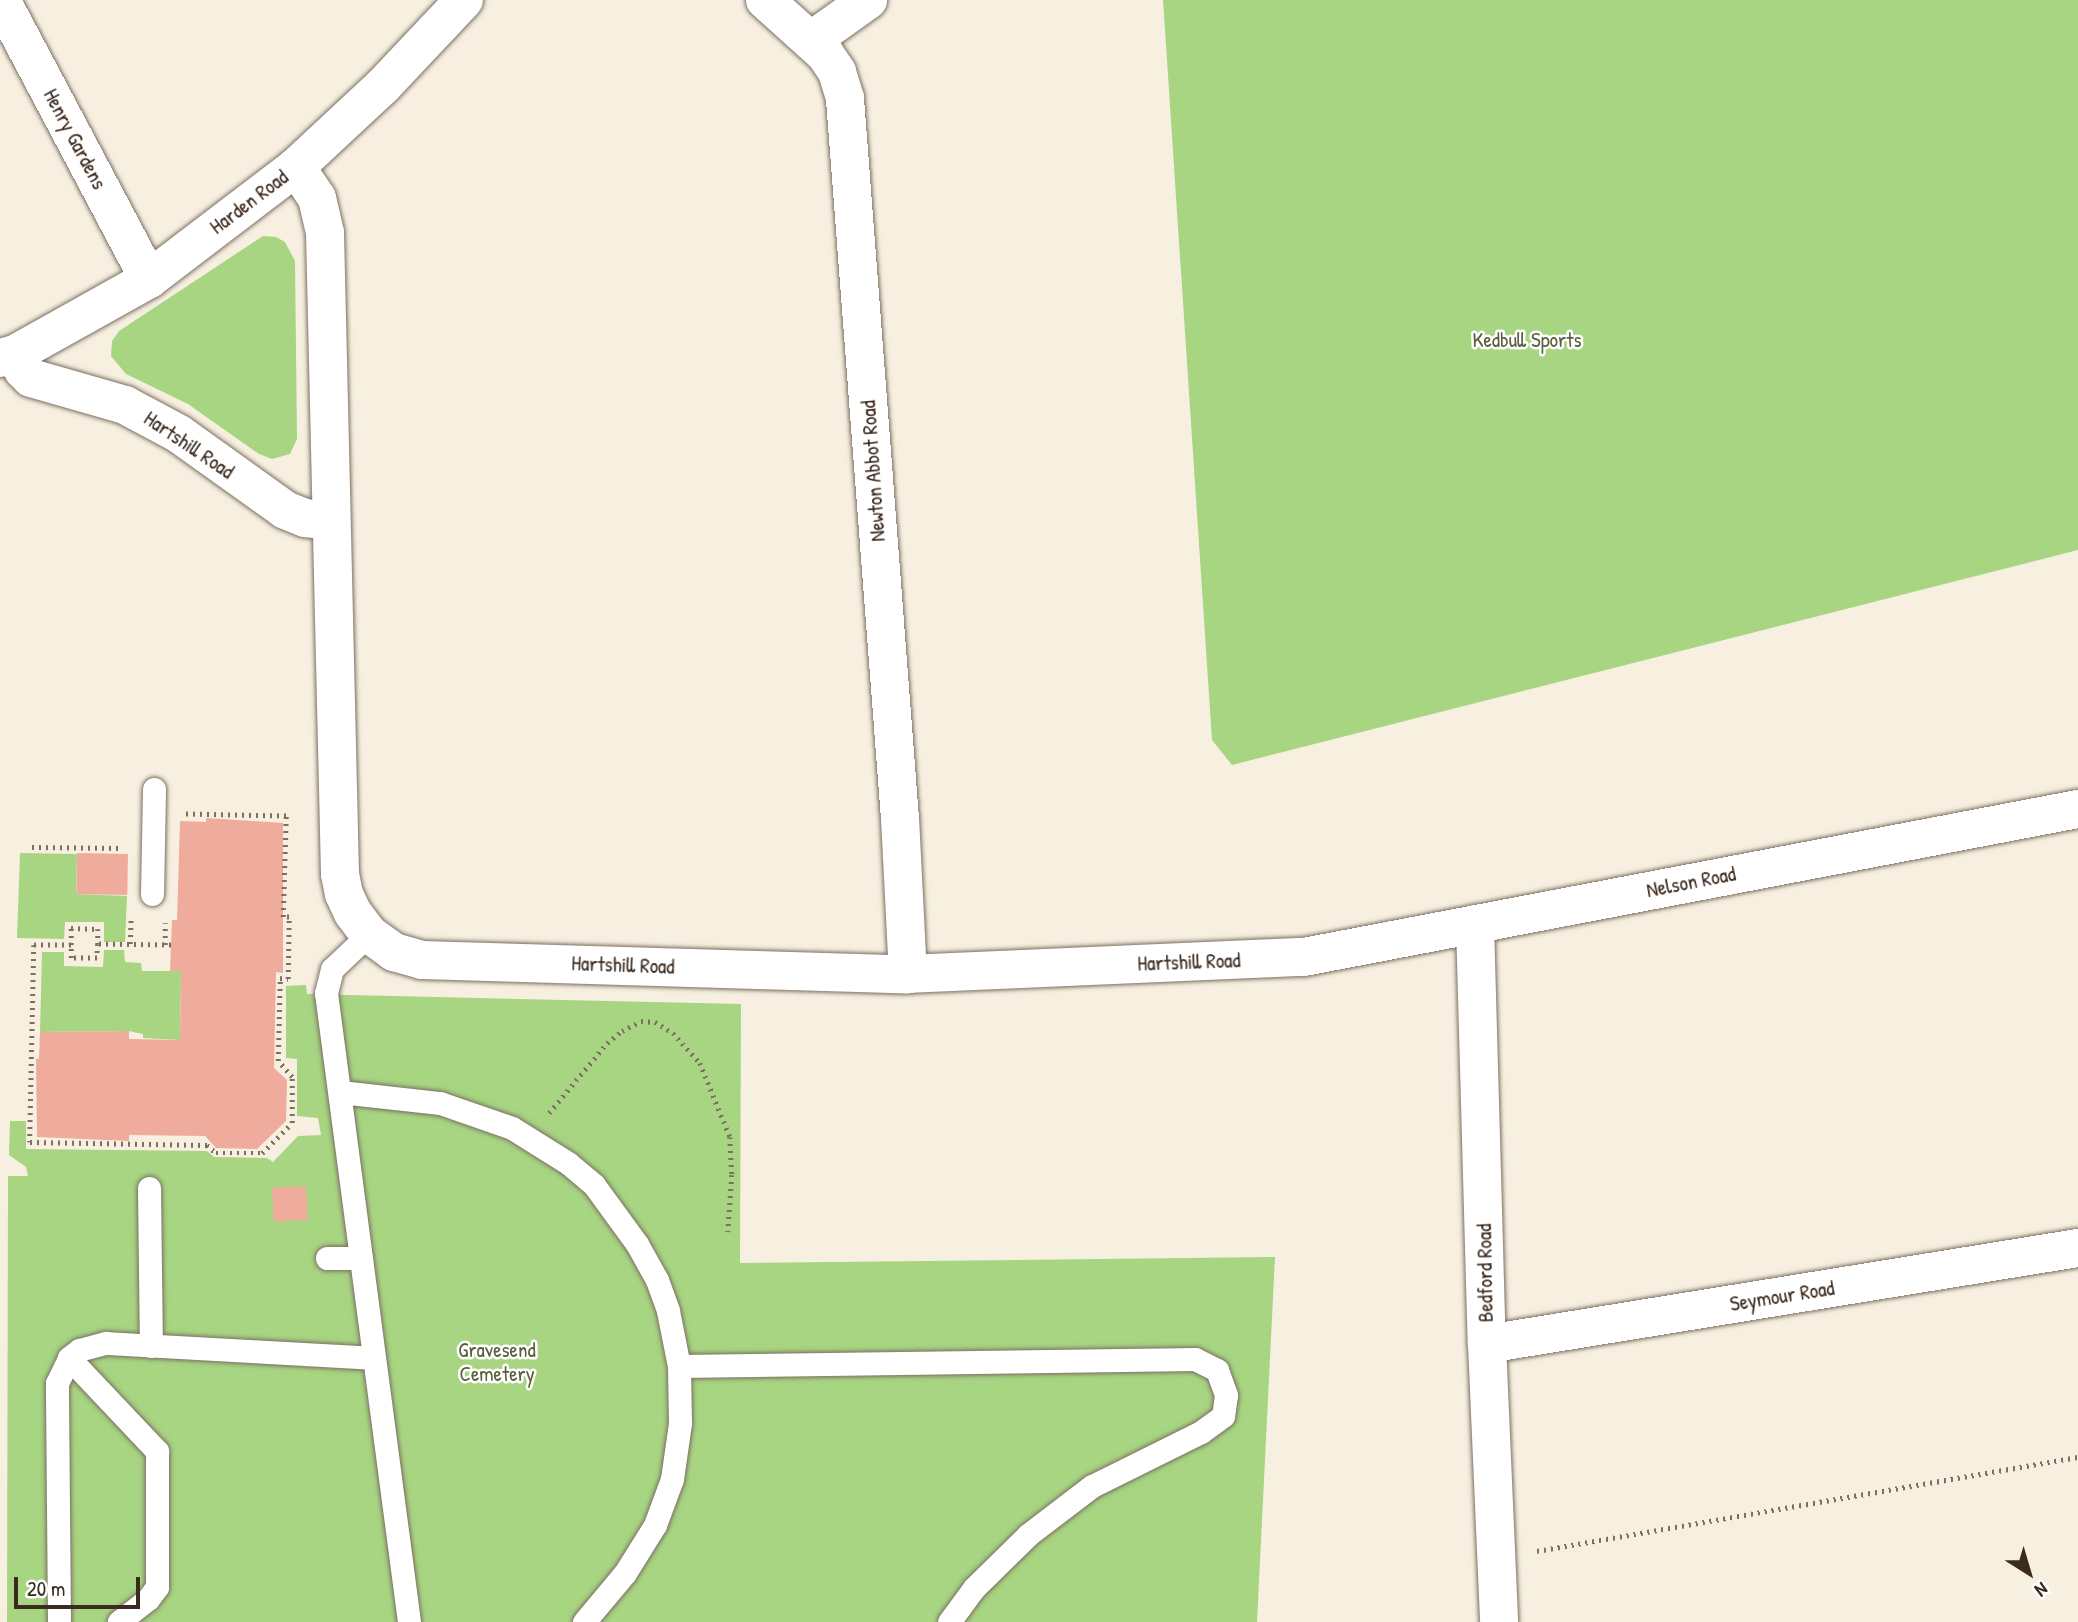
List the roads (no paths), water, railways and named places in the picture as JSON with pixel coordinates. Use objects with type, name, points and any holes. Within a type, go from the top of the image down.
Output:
[{"type":"street","name":"Henry Gardens","points":[[1,0],[149,279]]},
{"type":"street","name":"Harden Road","points":[[8,356],[149,279],[296,167],[383,86],[464,0]]},
{"type":"street","name":"Newton Abbot Road","points":[[765,0],[812,40],[832,64],[839,79],[848,129],[908,974]]},
{"type":"street","points":[[812,40],[868,0]]},
{"type":"street","name":"Hartshill Road","points":[[296,167],[317,198],[325,233],[329,521],[340,874],[347,902],[369,934],[394,953],[422,960],[908,974],[1304,957]]},
{"type":"street","name":"Hartshill Road","points":[[8,356],[32,379],[125,405],[179,434],[279,506],[300,516],[329,521]]},
{"type":"street","name":"Nelson Road","points":[[1304,957],[2078,809]]},
{"type":"street","name":"Bedford Road","points":[[1475,924],[1487,1344],[1499,1622]]},
{"type":"street","name":"Seymour Road","points":[[1487,1344],[2078,1248]]},
{"type":"lane","points":[[152,894],[154,789]]},
{"type":"lane","points":[[369,934],[332,969],[326,993],[409,1622]]},
{"type":"lane","points":[[340,1092],[440,1103],[479,1114],[528,1138],[568,1163],[594,1185],[637,1244],[657,1280],[668,1311],[679,1366],[680,1423],[674,1465],[655,1525],[625,1573],[584,1622]]},
{"type":"lane","points":[[149,1188],[150,1346]]},
{"type":"lane","points":[[327,1258],[362,1258]]},
{"type":"lane","points":[[59,1622],[57,1383],[69,1358],[79,1350],[106,1343],[374,1358]]},
{"type":"lane","points":[[69,1358],[157,1451],[157,1587],[154,1594],[118,1622]]},
{"type":"lane","points":[[679,1366],[1195,1359],[1217,1370],[1226,1395],[1223,1416],[1201,1432],[1092,1486],[1028,1535],[974,1588],[949,1622]]},
{"type":"park label","name":"Kedbull Sports","points":[[1527,340]]},
{"type":"park label","name":"Gravesend Cemetery","points":[[497,1362]]}]
